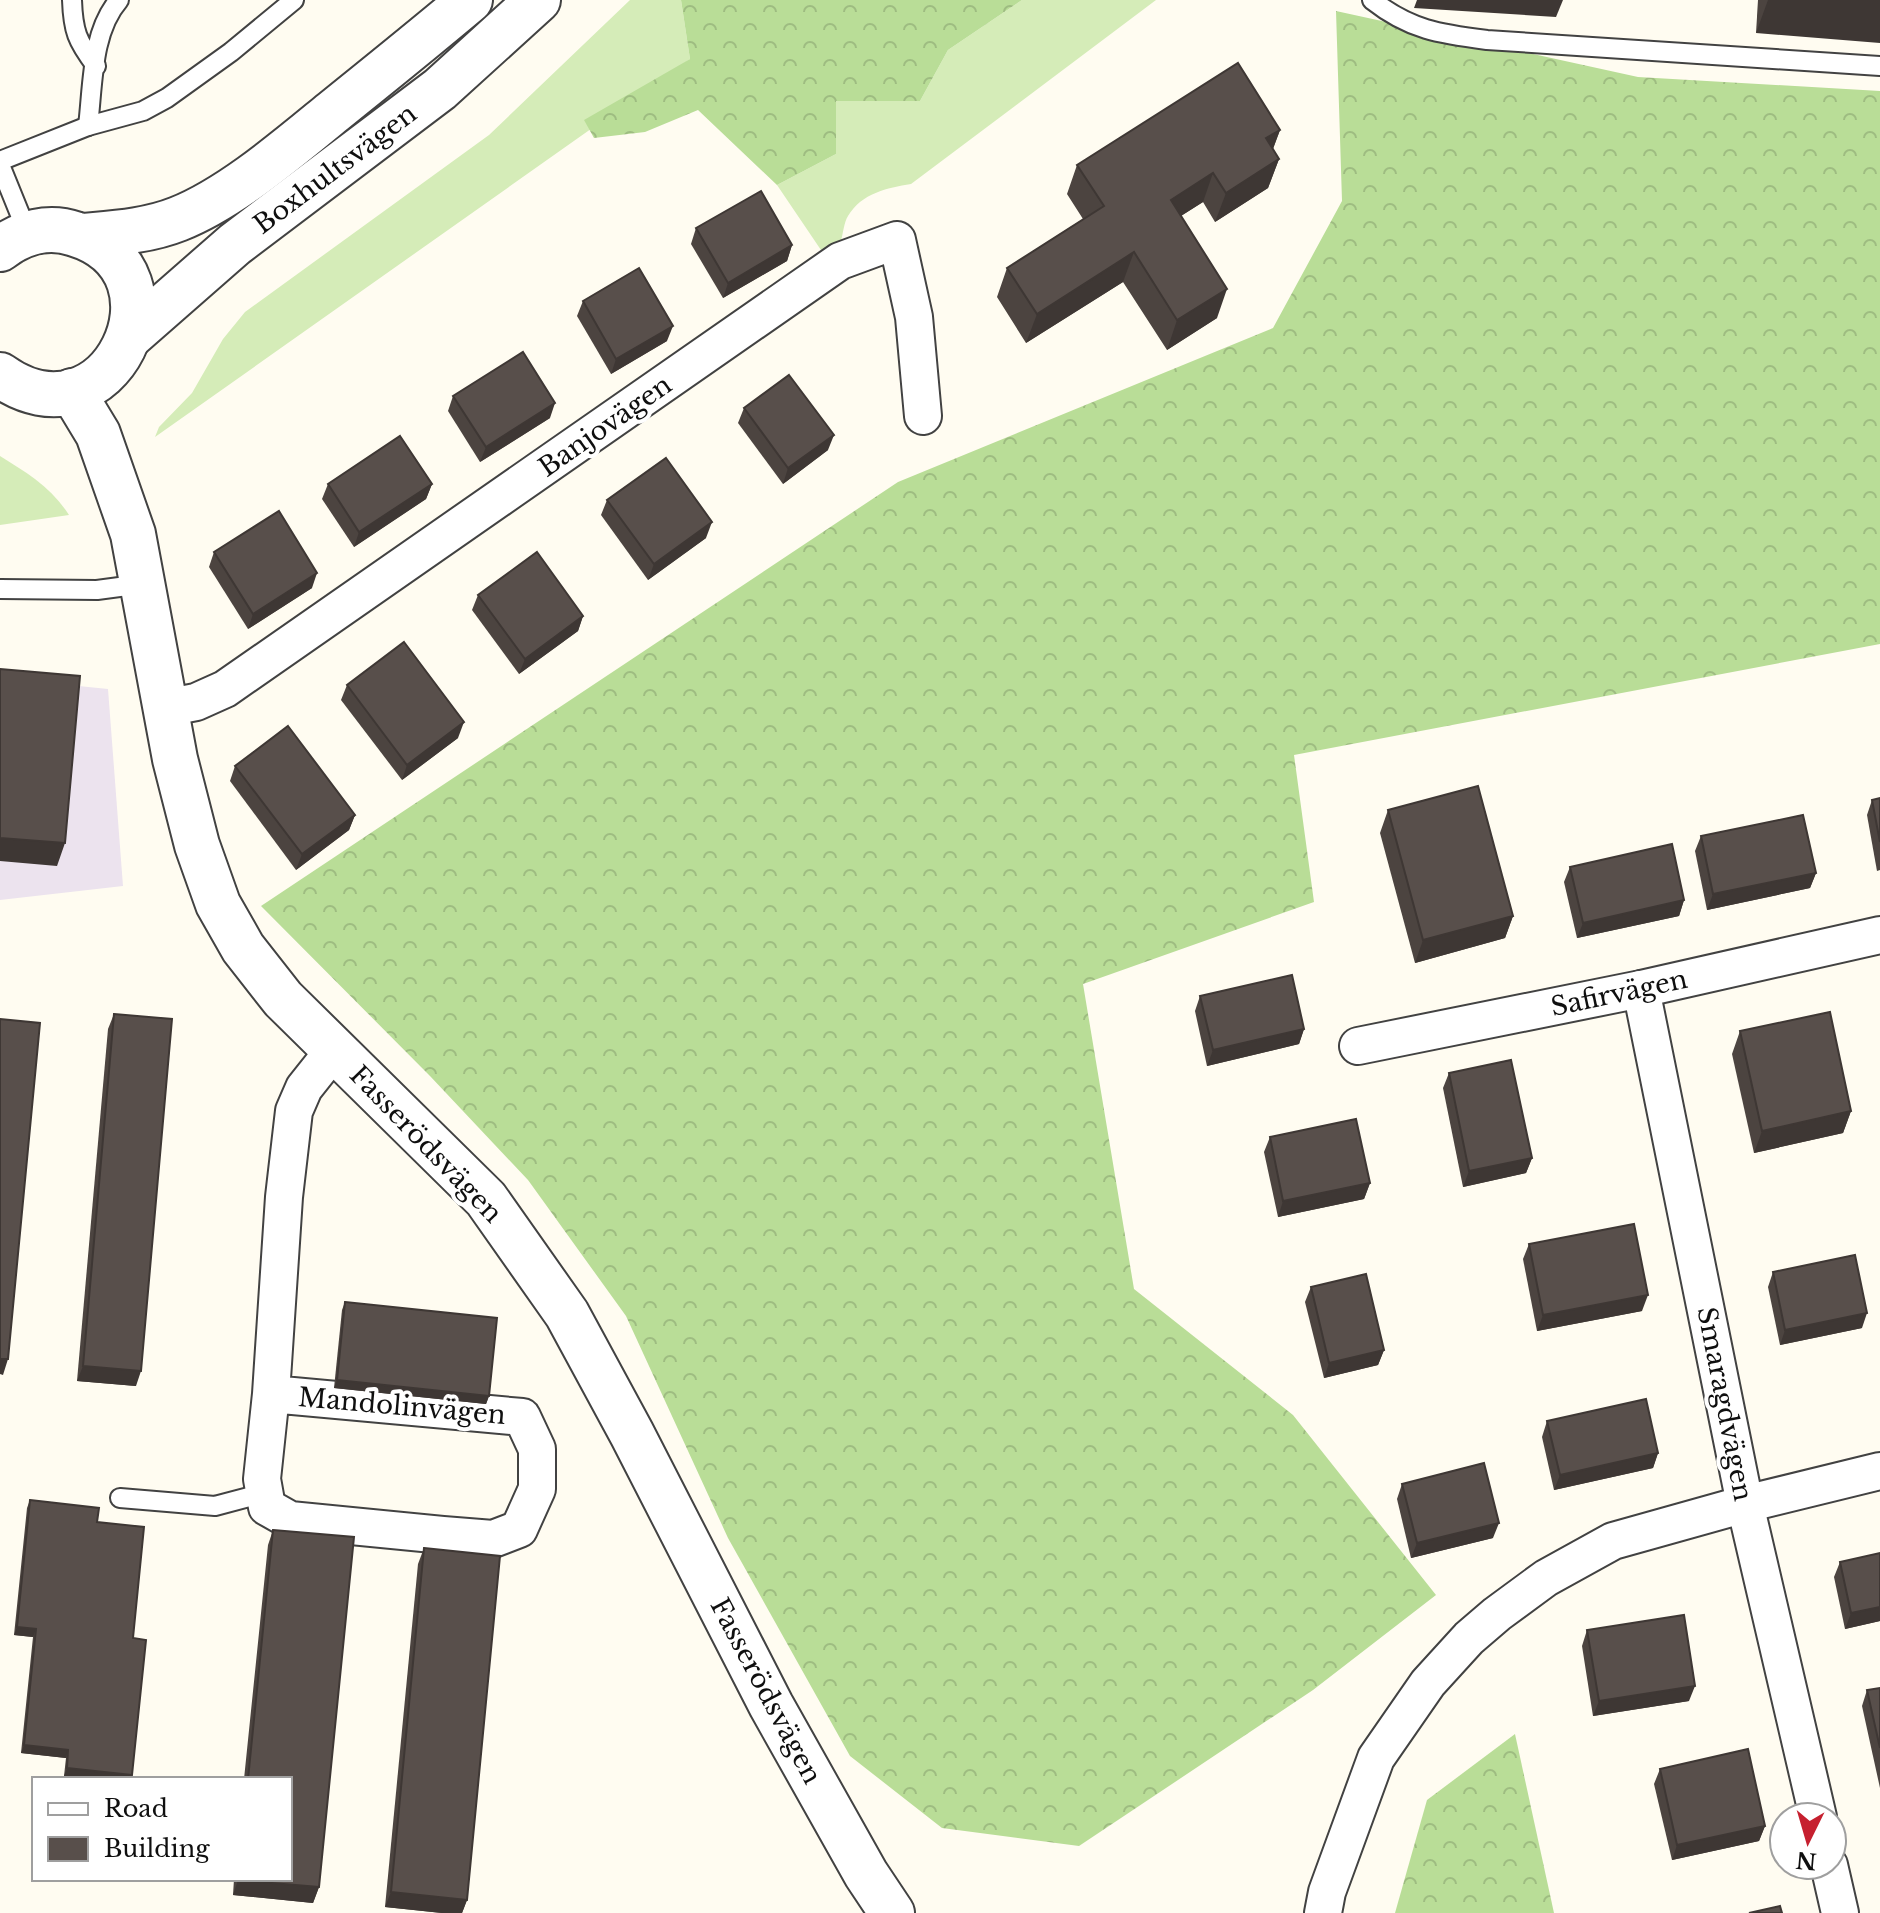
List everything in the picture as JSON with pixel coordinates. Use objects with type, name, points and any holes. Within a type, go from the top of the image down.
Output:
[{"type":"street","name":"Boxhultsvägen","points":[[14,241],[61,231],[83,236],[138,230],[179,219],[252,175],[295,143],[470,0]]},
{"type":"street","name":"Boxhultsvägen","points":[[0,375],[16,386],[38,393],[72,391],[94,382],[112,367],[130,336],[235,244],[440,89],[538,0]]},
{"type":"street","name":"Boxhultsvägen","points":[[83,236],[103,249],[126,276],[133,300],[130,336]]},
{"type":"street","name":"Banjovägen","points":[[165,708],[196,702],[225,689],[840,261],[897,240],[914,317],[923,416]]},
{"type":"street","name":"Fasserödsvägen","points":[[72,391],[98,434],[133,534],[165,708],[197,845],[218,904],[243,948],[283,999],[486,1199],[567,1314],[771,1705],[866,1874],[892,1913]]},
{"type":"street","name":"Safirvägen","points":[[1358,1046],[1641,989],[1880,935]]},
{"type":"street","name":"Smaragdvägen","points":[[1641,989],[1745,1504],[1814,1801]]},
{"type":"street","name":"Mandolinvägen","points":[[271,1394],[522,1417],[537,1449],[537,1489],[519,1529],[493,1539],[290,1520],[267,1507],[262,1479],[284,1197],[294,1111],[304,1088],[335,1049]]},
{"type":"street","points":[[1323,1913],[1327,1892],[1376,1758],[1428,1683],[1469,1638],[1546,1578],[1613,1541],[1880,1471]]},
{"type":"street","points":[[1833,1881],[1840,1913]]},
{"type":"lane","points":[[72,0],[73,29],[81,48],[96,66]]},
{"type":"lane","points":[[88,126],[100,32],[109,11],[119,0]]},
{"type":"lane","points":[[0,163],[88,126],[143,111],[167,98],[231,52],[294,0]]},
{"type":"lane","points":[[1372,0],[1388,13],[1432,33],[1487,40],[1880,66]]},
{"type":"lane","name":"Boxhultsvägen","points":[[0,163],[14,241]]},
{"type":"lane","points":[[0,589],[97,590],[142,584]]},
{"type":"lane","points":[[120,1498],[215,1506],[264,1493]]},
{"type":"shaded area","points":[[0,678],[108,689],[123,886],[0,900]]},
{"type":"green space","points":[[630,0],[681,0],[690,59],[155,437],[159,427],[192,393],[223,339],[245,312],[489,135]]},
{"type":"green space","points":[[681,0],[1022,0],[948,50],[920,101],[836,101],[836,154],[777,185],[698,110],[645,132],[594,138],[584,120],[690,59]]},
{"type":"green space","points":[[1022,0],[1156,0],[911,184],[884,190],[860,202],[847,219],[841,241],[823,253],[777,185],[836,154],[836,101],[920,101],[948,50]]},
{"type":"green space","points":[[1336,11],[1638,77],[1880,91],[1880,644],[1294,755],[1314,902],[1083,984],[1134,1289],[1293,1415],[1436,1595],[1313,1690],[1079,1846],[942,1828],[850,1756],[728,1538],[626,1316],[528,1180],[261,906],[898,482],[1273,328],[1342,201]]},
{"type":"green space","points":[[0,456],[47,489],[69,515],[0,525]]},
{"type":"green space","points":[[1515,1734],[1554,1913],[1395,1913],[1427,1800]]},
{"type":"building","points":[[1238,63],[1280,130],[1266,138],[1279,159],[1226,193],[1213,173],[1171,200],[1227,289],[1177,320],[1134,252],[1037,314],[1007,268],[1104,206],[1077,165]]},
{"type":"building","points":[[761,191],[792,245],[728,283],[696,228]]},
{"type":"building","points":[[639,268],[673,326],[616,359],[583,301]]},
{"type":"building","points":[[523,352],[555,403],[486,447],[453,396]]},
{"type":"building","points":[[789,375],[834,435],[788,468],[744,408]]},
{"type":"building","points":[[400,436],[432,484],[359,532],[328,484]]},
{"type":"building","points":[[666,458],[712,522],[654,564],[607,500]]},
{"type":"building","points":[[279,511],[317,573],[253,614],[214,552]]},
{"type":"building","points":[[537,552],[583,616],[525,659],[478,595]]},
{"type":"building","points":[[404,642],[464,722],[407,765],[347,685]]},
{"type":"building","points":[[0,669],[80,676],[65,843],[0,838]]},
{"type":"building","points":[[288,726],[355,815],[302,854],[235,766]]},
{"type":"building","points":[[1478,786],[1513,916],[1423,940],[1388,810]]},
{"type":"building","points":[[1880,798],[1880,842],[1872,800]]},
{"type":"building","points":[[1803,815],[1816,873],[1713,894],[1701,836]]},
{"type":"building","points":[[1672,844],[1684,900],[1583,923],[1570,867]]},
{"type":"building","points":[[1292,975],[1304,1029],[1213,1050],[1200,996]]},
{"type":"building","points":[[1830,1012],[1851,1111],[1762,1131],[1740,1031]]},
{"type":"building","points":[[114,1014],[172,1019],[141,1371],[83,1366]]},
{"type":"building","points":[[0,1019],[40,1023],[8,1359],[0,1359]]},
{"type":"building","points":[[1511,1060],[1532,1158],[1469,1171],[1449,1073]]},
{"type":"building","points":[[1356,1119],[1370,1183],[1283,1201],[1270,1137]]},
{"type":"building","points":[[1634,1224],[1648,1295],[1543,1315],[1529,1244]]},
{"type":"building","points":[[1855,1255],[1867,1313],[1785,1330],[1773,1272]]},
{"type":"building","points":[[1366,1274],[1384,1350],[1329,1363],[1311,1287]]},
{"type":"building","points":[[345,1302],[497,1318],[489,1396],[337,1380]]},
{"type":"building","points":[[1646,1399],[1658,1453],[1560,1475],[1547,1421]]},
{"type":"building","points":[[1484,1463],[1499,1523],[1417,1543],[1402,1484]]},
{"type":"building","points":[[30,1500],[99,1508],[97,1522],[144,1527],[133,1638],[146,1640],[132,1775],[67,1768],[68,1750],[24,1745],[36,1629],[17,1627]]},
{"type":"building","points":[[273,1530],[354,1537],[319,1887],[250,1881],[292,1881],[292,1777],[248,1777]]},
{"type":"building","points":[[424,1548],[500,1556],[467,1900],[391,1892]]},
{"type":"building","points":[[1880,1553],[1880,1607],[1851,1613],[1840,1562]]},
{"type":"building","points":[[1684,1615],[1695,1686],[1599,1701],[1587,1630]]},
{"type":"building","points":[[1880,1688],[1880,1748],[1867,1690]]},
{"type":"building","points":[[1748,1749],[1765,1826],[1677,1845],[1660,1769]]},
{"type":"building","points":[[1780,1906],[1782,1913],[1749,1913]]}]
